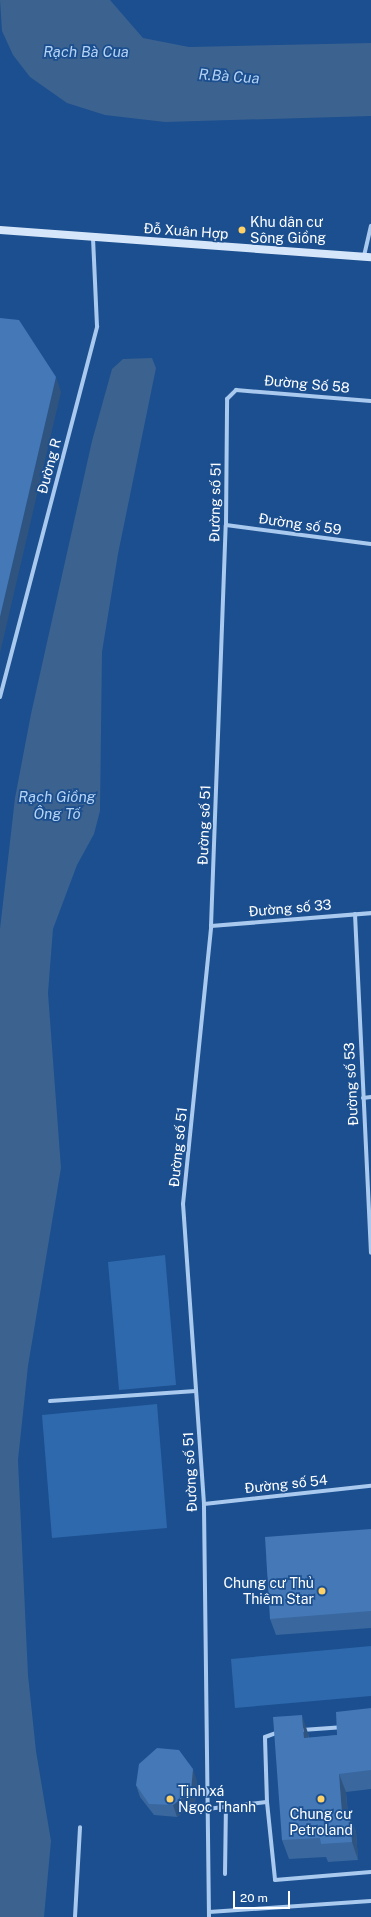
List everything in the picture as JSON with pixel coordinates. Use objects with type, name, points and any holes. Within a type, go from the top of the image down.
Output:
[{"type":"main road","name":"Đỗ Xuân Hợp","points":[[0,230],[368,257]]},
{"type":"street","points":[[368,257],[371,226]]},
{"type":"street","name":"Đường R","points":[[0,696],[97,326],[93,237]]},
{"type":"street","name":"Đường số 51","points":[[209,1915],[204,1504],[183,1204],[211,926],[226,525],[227,399],[236,390],[242,390]]},
{"type":"street","name":"Đường Số 58","points":[[242,390],[371,401]]},
{"type":"street","name":"Đường số 59","points":[[226,525],[371,544]]},
{"type":"street","name":"Đường số 33","points":[[211,926],[371,913]]},
{"type":"street","name":"Đường số 53","points":[[354,914],[371,1253]]},
{"type":"street","points":[[363,1098],[371,1097]]},
{"type":"street","points":[[50,1401],[196,1391]]},
{"type":"street","name":"Đường số 54","points":[[204,1504],[371,1486]]},
{"type":"street","points":[[297,1731],[349,1726]]},
{"type":"street","points":[[282,1732],[265,1737],[267,1802],[275,1880],[371,1872]]},
{"type":"street","points":[[207,1809],[267,1802]]},
{"type":"street","points":[[225,1874],[226,1806]]},
{"type":"street","points":[[75,1917],[80,1827]]},
{"type":"street","points":[[209,1915],[371,1901]]},
{"type":"shaded area","points":[[165,1255],[176,1385],[119,1390],[108,1262]]},
{"type":"shaded area","points":[[157,1404],[167,1528],[52,1538],[42,1415]]},
{"type":"shaded area","points":[[371,1646],[371,1696],[235,1708],[231,1659]]},
{"type":"water","name":"Rạch Bà Cua","points":[[0,0],[110,0],[143,38],[189,47],[371,43],[371,116],[165,122],[105,115],[67,103],[30,77],[13,55],[2,31]]},
{"type":"water","name":"Rạch Giồng Ông Tố","points":[[152,358],[156,368],[118,554],[102,652],[100,811],[94,834],[77,865],[53,929],[48,993],[61,1168],[28,1366],[18,1460],[28,1675],[36,1751],[51,1841],[44,1917],[0,1917],[0,929],[15,798],[31,714],[92,441],[112,369],[123,359]]},
{"type":"building","points":[[0,318],[19,320],[56,377],[0,617]]},
{"type":"building","name":"Chung cư Thủ Thiêm Star","points":[[371,1529],[371,1611],[270,1619],[265,1537]]},
{"type":"building","name":"Chung cư Petroland","points":[[371,1708],[371,1770],[339,1774],[342,1814],[349,1814],[352,1842],[321,1844],[320,1838],[282,1840],[273,1717],[302,1715],[304,1738],[337,1735],[336,1712]]},
{"type":"building","points":[[157,1748],[179,1750],[193,1769],[191,1791],[173,1805],[149,1804],[136,1785],[139,1764]]},
{"type":"place","name":"Khu dân cư Sông Giồng","points":[[242,230]]},
{"type":"place","name":"Chung cư Thủ Thiêm Star","points":[[322,1591]]},
{"type":"place","name":"Tịnh xá Ngọc Thanh","points":[[170,1799]]},
{"type":"place","name":"Chung cư Petroland","points":[[321,1799]]},
{"type":"water label","name":"R.Bà Cua","points":[[229,76]]}]
